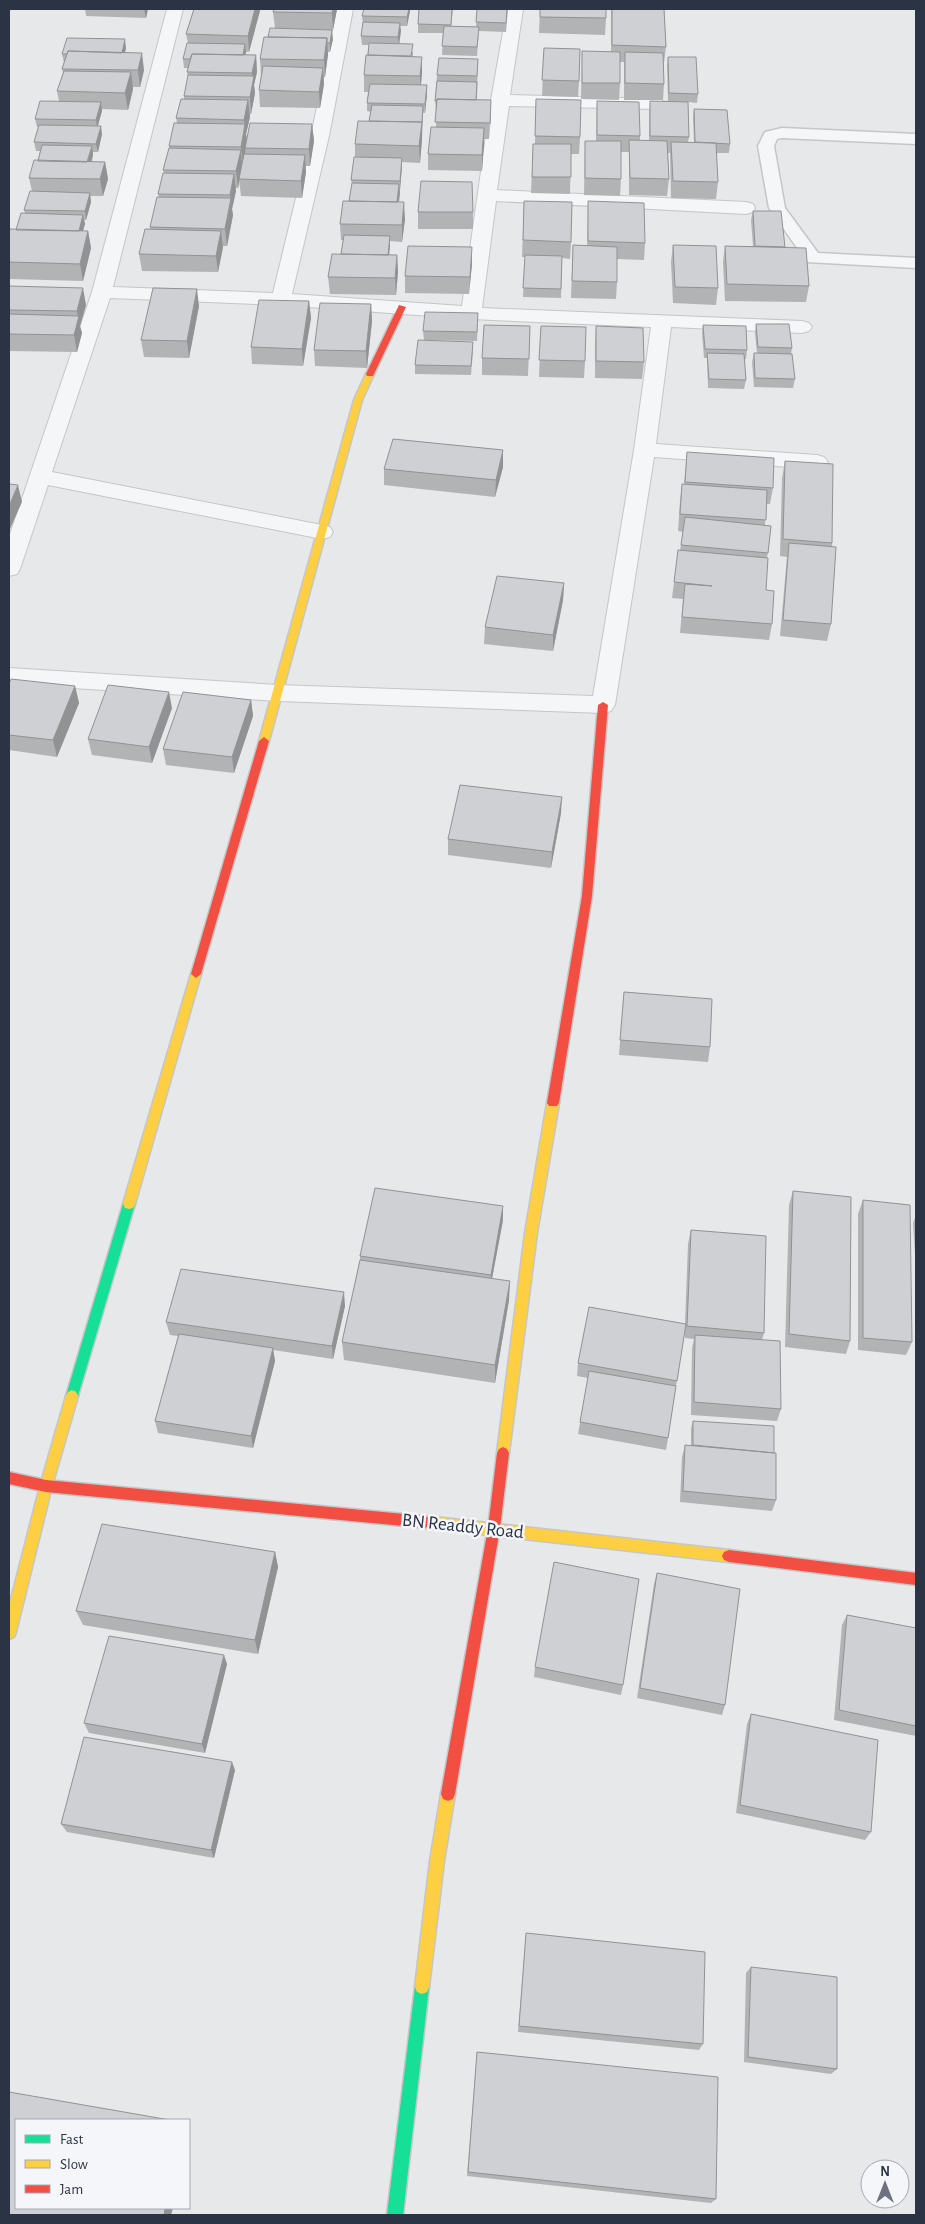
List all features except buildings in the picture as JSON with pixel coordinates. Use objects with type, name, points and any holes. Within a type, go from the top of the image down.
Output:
[{"type":"street","points":[[9,569],[102,292],[175,9]]},
{"type":"street","points":[[281,299],[320,136],[345,9]]},
{"type":"street","points":[[471,313],[489,195],[500,100],[515,9]]},
{"type":"street","points":[[500,100],[656,104]]},
{"type":"street","points":[[489,195],[746,208]]},
{"type":"street","points":[[102,292],[281,299],[471,313],[802,327]]},
{"type":"street","points":[[9,1632],[46,1486],[278,693],[358,400],[402,307]]},
{"type":"street","points":[[395,2215],[437,1861],[494,1528],[531,1233],[586,896],[603,704],[645,450],[662,321]]},
{"type":"street","points":[[645,450],[818,462]]},
{"type":"street","points":[[40,477],[322,532]]},
{"type":"street","points":[[9,676],[278,693],[603,704]]},
{"type":"street","name":"BN Readdy Road","points":[[9,1478],[46,1486],[494,1528],[916,1578]]},
{"type":"lane","points":[[916,139],[782,133],[771,135],[766,146],[777,208],[813,258],[916,263]]},
{"type":"lane","points":[[746,208],[777,208]]},
{"type":"traffic: fast","points":[[72,1396],[129,1204]]},
{"type":"traffic: fast","points":[[395,2215],[422,1987]]},
{"type":"traffic: slow","points":[[264,741],[358,400],[370,374]]},
{"type":"traffic: slow","points":[[129,1204],[196,974]]},
{"type":"traffic: slow","points":[[503,1453],[531,1233],[553,1103]]},
{"type":"traffic: slow","points":[[9,1632],[46,1486],[72,1396]]},
{"type":"traffic: slow","points":[[425,1522],[729,1556]]},
{"type":"traffic: slow","points":[[422,1987],[437,1861],[448,1794]]},
{"type":"traffic: jam","points":[[370,374],[402,307]]},
{"type":"traffic: jam","points":[[553,1103],[587,896],[603,705]]},
{"type":"traffic: jam","points":[[196,974],[264,741]]},
{"type":"traffic: jam","points":[[448,1794],[494,1528],[503,1453]]},
{"type":"traffic: jam","points":[[9,1478],[46,1486],[425,1522]]},
{"type":"traffic: jam","points":[[729,1556],[916,1579]]}]
